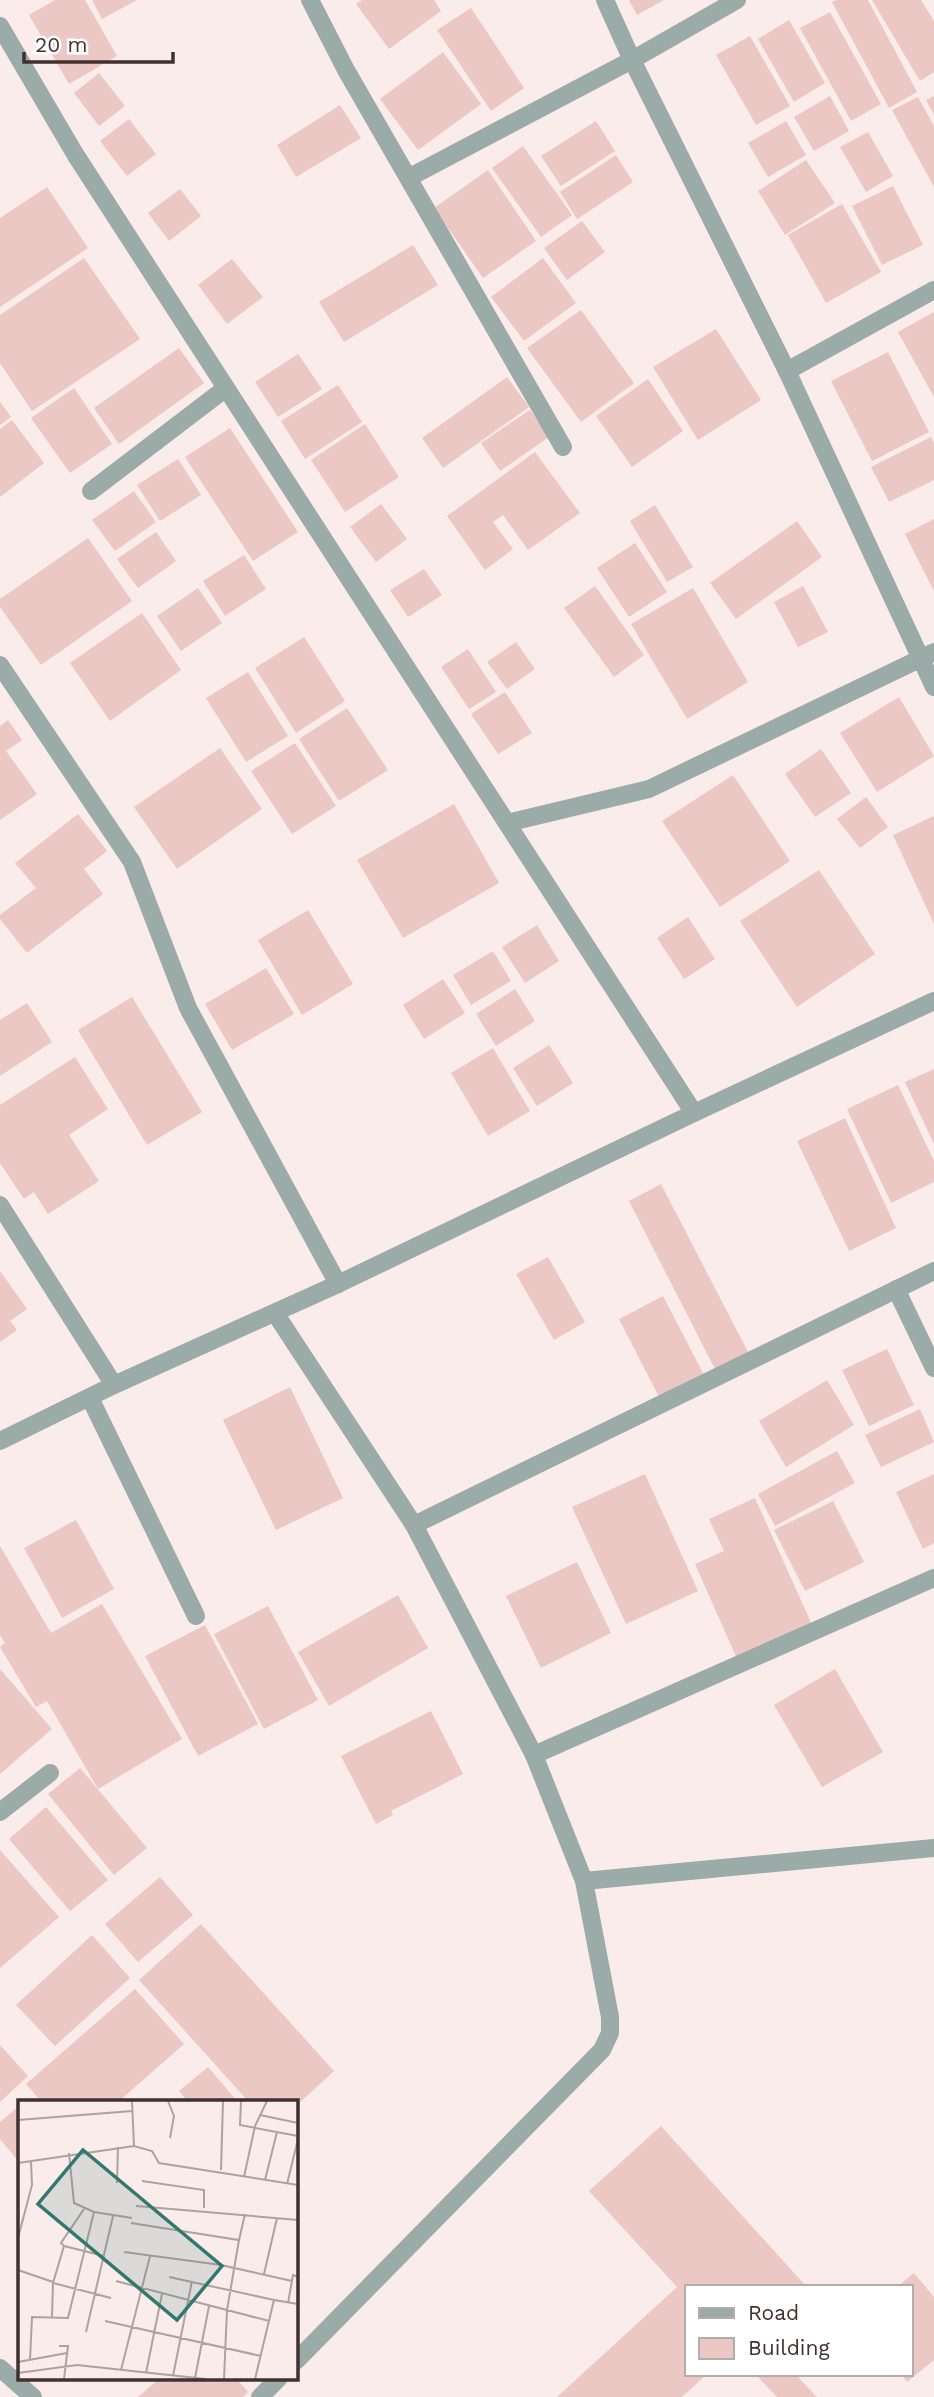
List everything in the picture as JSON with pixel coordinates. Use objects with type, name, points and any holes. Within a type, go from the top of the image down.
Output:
[{"type":"street","points":[[310,0],[346,70],[563,447]]},
{"type":"street","points":[[605,0],[632,60],[928,656],[934,687]]},
{"type":"street","points":[[410,177],[632,60],[737,0]]},
{"type":"street","points":[[0,26],[75,154],[694,1113]]},
{"type":"street","points":[[788,371],[934,290]]},
{"type":"street","points":[[91,491],[226,388]]},
{"type":"street","points":[[507,822],[649,789],[928,656]]},
{"type":"street","points":[[0,665],[132,862],[188,1008],[338,1284]]},
{"type":"street","points":[[0,1441],[934,1001]]},
{"type":"street","points":[[0,1205],[114,1385]]},
{"type":"street","points":[[414,1525],[934,1271]]},
{"type":"street","points":[[896,1289],[934,1368]]},
{"type":"street","points":[[275,1313],[414,1525],[534,1755],[584,1881],[610,2017],[610,2033],[602,2050],[298,2359]]},
{"type":"street","points":[[90,1398],[196,1616]]},
{"type":"street","points":[[534,1755],[934,1578]]},
{"type":"street","points":[[0,1812],[50,1773]]},
{"type":"street","points":[[584,1881],[934,1847]]},
{"type":"street","points":[[0,2368],[33,2397]]},
{"type":"street","points":[[260,2397],[277,2380]]},
{"type":"building","points":[[55,0],[85,0],[117,56],[69,84],[29,15]]},
{"type":"building","points":[[92,0],[137,0],[102,19]]},
{"type":"building","points":[[362,0],[434,0],[441,11],[389,49],[356,4]]},
{"type":"building","points":[[629,0],[664,0],[637,15]]},
{"type":"building","points":[[868,0],[917,92],[889,108],[832,2]]},
{"type":"building","points":[[872,0],[921,0],[934,21],[934,72],[920,81]]},
{"type":"building","points":[[471,8],[524,88],[491,111],[437,30]]},
{"type":"building","points":[[830,12],[881,104],[851,121],[800,28]]},
{"type":"building","points":[[789,20],[825,83],[794,102],[758,39]]},
{"type":"building","points":[[750,36],[790,106],[756,125],[716,55]]},
{"type":"building","points":[[443,52],[481,104],[418,150],[380,99]]},
{"type":"building","points":[[99,73],[125,106],[99,126],[74,93]]},
{"type":"building","points":[[830,96],[849,131],[814,151],[794,117]]},
{"type":"building","points":[[934,96],[934,115],[926,100]]},
{"type":"building","points":[[918,97],[934,126],[934,187],[892,110]]},
{"type":"building","points":[[340,105],[361,138],[296,177],[277,145]]},
{"type":"building","points":[[129,119],[156,154],[127,176],[100,141]]},
{"type":"building","points":[[596,121],[615,151],[561,186],[541,156]]},
{"type":"building","points":[[786,121],[806,155],[768,177],[748,143]]},
{"type":"building","points":[[868,132],[893,176],[866,192],[840,147]]},
{"type":"building","points":[[523,146],[572,215],[541,237],[492,168]]},
{"type":"building","points":[[616,155],[633,182],[577,219],[560,192]]},
{"type":"building","points":[[806,160],[835,203],[785,235],[758,191]]},
{"type":"building","points":[[488,170],[536,241],[483,278],[434,208]]},
{"type":"building","points":[[893,186],[923,245],[882,265],[852,206]]},
{"type":"building","points":[[47,187],[88,248],[0,307],[0,218]]},
{"type":"building","points":[[180,189],[201,216],[169,241],[148,213]]},
{"type":"building","points":[[842,204],[881,272],[826,303],[788,235]]},
{"type":"building","points":[[582,221],[605,252],[567,280],[544,248]]},
{"type":"building","points":[[413,245],[438,285],[344,342],[319,302]]},
{"type":"building","points":[[84,258],[140,339],[32,411],[0,363],[0,315]]},
{"type":"building","points":[[543,258],[576,303],[524,341],[491,297]]},
{"type":"building","points":[[232,259],[263,297],[227,324],[198,285]]},
{"type":"building","points":[[581,310],[634,383],[581,422],[527,348]]},
{"type":"building","points":[[934,312],[934,397],[898,332]]},
{"type":"building","points":[[716,329],[761,400],[698,440],[653,367]]},
{"type":"building","points":[[179,348],[204,383],[119,444],[94,408]]},
{"type":"building","points":[[888,352],[929,432],[872,461],[831,381]]},
{"type":"building","points":[[298,354],[322,389],[278,417],[255,382]]},
{"type":"building","points":[[507,377],[529,407],[443,468],[422,438]]},
{"type":"building","points":[[648,379],[683,431],[632,467],[596,416]]},
{"type":"building","points":[[338,385],[362,422],[305,459],[281,421]]},
{"type":"building","points":[[74,388],[112,444],[70,473],[31,418]]},
{"type":"building","points":[[0,402],[11,417],[0,425]]},
{"type":"building","points":[[530,410],[549,437],[500,471],[481,443]]},
{"type":"building","points":[[12,420],[44,463],[0,497],[0,429]]},
{"type":"building","points":[[365,424],[399,477],[345,512],[311,460]]},
{"type":"building","points":[[230,428],[298,532],[253,561],[185,457]]},
{"type":"building","points":[[931,437],[934,443],[934,480],[889,502],[871,467]]},
{"type":"building","points":[[535,452],[580,513],[528,550],[503,515],[493,522],[513,549],[485,570],[447,516]]},
{"type":"building","points":[[178,459],[201,495],[160,521],[137,485]]},
{"type":"building","points":[[134,491],[156,522],[115,551],[92,520]]},
{"type":"building","points":[[381,504],[407,539],[376,562],[350,527]]},
{"type":"building","points":[[655,505],[693,567],[667,582],[630,521]]},
{"type":"building","points":[[934,519],[934,591],[905,534]]},
{"type":"building","points":[[797,521],[822,557],[736,619],[710,583]]},
{"type":"building","points":[[156,532],[176,561],[138,588],[117,559]]},
{"type":"building","points":[[88,538],[132,601],[41,665],[0,607],[0,599]]},
{"type":"building","points":[[635,543],[667,592],[629,617],[597,568]]},
{"type":"building","points":[[244,555],[266,589],[225,616],[203,581]]},
{"type":"building","points":[[424,569],[442,595],[408,617],[390,590]]},
{"type":"building","points":[[595,586],[644,655],[614,677],[564,608]]},
{"type":"building","points":[[803,586],[828,632],[798,647],[774,602]]},
{"type":"building","points":[[198,588],[222,623],[181,651],[157,616]]},
{"type":"building","points":[[693,588],[748,682],[687,719],[631,624]]},
{"type":"building","points":[[142,613],[181,670],[110,721],[70,663]]},
{"type":"building","points":[[304,637],[345,701],[296,733],[255,668]]},
{"type":"building","points":[[516,642],[535,669],[507,689],[487,662]]},
{"type":"building","points":[[468,649],[496,692],[469,709],[441,667]]},
{"type":"building","points":[[248,672],[288,736],[246,762],[206,698]]},
{"type":"building","points":[[505,692],[532,733],[498,754],[471,714]]},
{"type":"building","points":[[899,697],[934,756],[877,792],[840,733]]},
{"type":"building","points":[[347,708],[388,770],[339,801],[299,739]]},
{"type":"building","points":[[8,720],[22,740],[6,751],[37,794],[0,820],[0,726]]},
{"type":"building","points":[[295,743],[336,806],[292,834],[251,771]]},
{"type":"building","points":[[220,748],[262,809],[177,869],[134,807]]},
{"type":"building","points":[[821,749],[851,793],[815,817],[785,774]]},
{"type":"building","points":[[733,775],[790,861],[720,907],[662,821]]},
{"type":"building","points":[[866,797],[888,827],[860,848],[837,819]]},
{"type":"building","points":[[454,804],[499,883],[403,938],[357,860]]},
{"type":"building","points":[[78,814],[107,851],[84,869],[103,894],[27,953],[0,919],[0,915],[36,888],[15,863]]},
{"type":"building","points":[[934,816],[934,924],[893,835]]},
{"type":"building","points":[[819,870],[875,954],[797,1007],[740,921]]},
{"type":"building","points":[[308,910],[353,984],[302,1015],[258,940]]},
{"type":"building","points":[[688,917],[715,959],[684,979],[657,938]]},
{"type":"building","points":[[537,925],[559,961],[525,983],[502,947]]},
{"type":"building","points":[[493,951],[511,981],[471,1005],[453,975]]},
{"type":"building","points":[[266,968],[294,1014],[232,1050],[205,1004]]},
{"type":"building","points":[[443,979],[465,1013],[424,1039],[403,1005]]},
{"type":"building","points":[[515,989],[535,1021],[496,1046],[476,1014]]},
{"type":"building","points":[[132,997],[202,1112],[147,1145],[78,1030]]},
{"type":"building","points":[[27,1003],[52,1042],[0,1076],[0,1020]]},
{"type":"building","points":[[549,1045],[573,1083],[537,1106],[513,1068]]},
{"type":"building","points":[[493,1048],[530,1111],[488,1136],[451,1073]]},
{"type":"building","points":[[75,1057],[108,1109],[69,1135],[99,1181],[48,1214],[34,1192],[24,1199],[0,1163],[0,1105]]},
{"type":"building","points":[[934,1069],[934,1144],[905,1082]]},
{"type":"building","points":[[898,1085],[934,1161],[934,1182],[891,1203],[847,1109]]},
{"type":"building","points":[[845,1118],[896,1228],[849,1251],[797,1141]]},
{"type":"building","points":[[661,1184],[748,1352],[715,1369],[629,1201]]},
{"type":"building","points":[[548,1257],[585,1322],[554,1340],[516,1274]]},
{"type":"building","points":[[0,1271],[27,1309],[10,1321],[17,1330],[0,1342]]},
{"type":"building","points":[[663,1296],[704,1375],[659,1397],[619,1319]]},
{"type":"building","points":[[887,1349],[914,1405],[869,1426],[842,1370]]},
{"type":"building","points":[[827,1380],[854,1425],[786,1467],[759,1421]]},
{"type":"building","points":[[290,1387],[343,1498],[276,1530],[223,1420]]},
{"type":"building","points":[[920,1409],[934,1442],[881,1467],[865,1435]]},
{"type":"building","points":[[837,1451],[855,1483],[775,1526],[758,1494]]},
{"type":"building","points":[[645,1474],[698,1591],[626,1624],[572,1507]]},
{"type":"building","points":[[934,1474],[934,1543],[923,1549],[896,1492]]},
{"type":"building","points":[[755,1498],[813,1627],[738,1661],[695,1564],[724,1551],[709,1519]]},
{"type":"building","points":[[833,1501],[864,1562],[805,1591],[774,1530]]},
{"type":"building","points":[[76,1520],[114,1589],[62,1618],[24,1548]]},
{"type":"building","points":[[0,1546],[51,1633],[102,1604],[182,1739],[98,1789],[47,1701],[36,1707],[0,1647],[5,1643],[0,1635]]},
{"type":"building","points":[[577,1562],[611,1633],[541,1668],[506,1596]]},
{"type":"building","points":[[398,1595],[428,1648],[329,1706],[298,1652]]},
{"type":"building","points":[[268,1606],[318,1700],[264,1729],[214,1634]]},
{"type":"building","points":[[205,1625],[258,1724],[198,1756],[145,1656]]},
{"type":"building","points":[[0,1669],[52,1729],[0,1774]]},
{"type":"building","points":[[835,1669],[883,1752],[822,1787],[774,1705]]},
{"type":"building","points":[[431,1711],[463,1774],[391,1811],[393,1815],[376,1824],[341,1756]]},
{"type":"building","points":[[80,1768],[147,1848],[114,1875],[48,1794]]},
{"type":"building","points":[[46,1807],[108,1880],[70,1911],[9,1839]]},
{"type":"building","points":[[0,1850],[59,1917],[0,1968]]},
{"type":"building","points":[[160,1877],[193,1915],[138,1962],[105,1924]]},
{"type":"building","points":[[201,1924],[334,2071],[298,2104],[298,2100],[247,2100],[139,1980]]},
{"type":"building","points":[[92,1935],[130,1978],[55,2046],[16,2005]]},
{"type":"building","points":[[135,1989],[184,2044],[120,2100],[40,2100],[26,2084]]},
{"type":"building","points":[[0,2045],[28,2076],[0,2102]]},
{"type":"building","points":[[208,2067],[236,2100],[186,2100],[179,2091]]},
{"type":"building","points":[[18,2107],[18,2161],[0,2139],[0,2122]]},
{"type":"building","points":[[661,2126],[805,2285],[685,2285],[685,2376],[705,2376],[682,2397],[557,2397],[677,2287],[589,2191]]},
{"type":"building","points":[[914,2273],[934,2297],[934,2360],[907,2382],[902,2376],[913,2376],[913,2285],[899,2285]]},
{"type":"building","points":[[757,2376],[797,2376],[817,2397],[777,2397]]},
{"type":"building","points":[[158,2380],[238,2380],[248,2392],[243,2397],[138,2397]]}]
